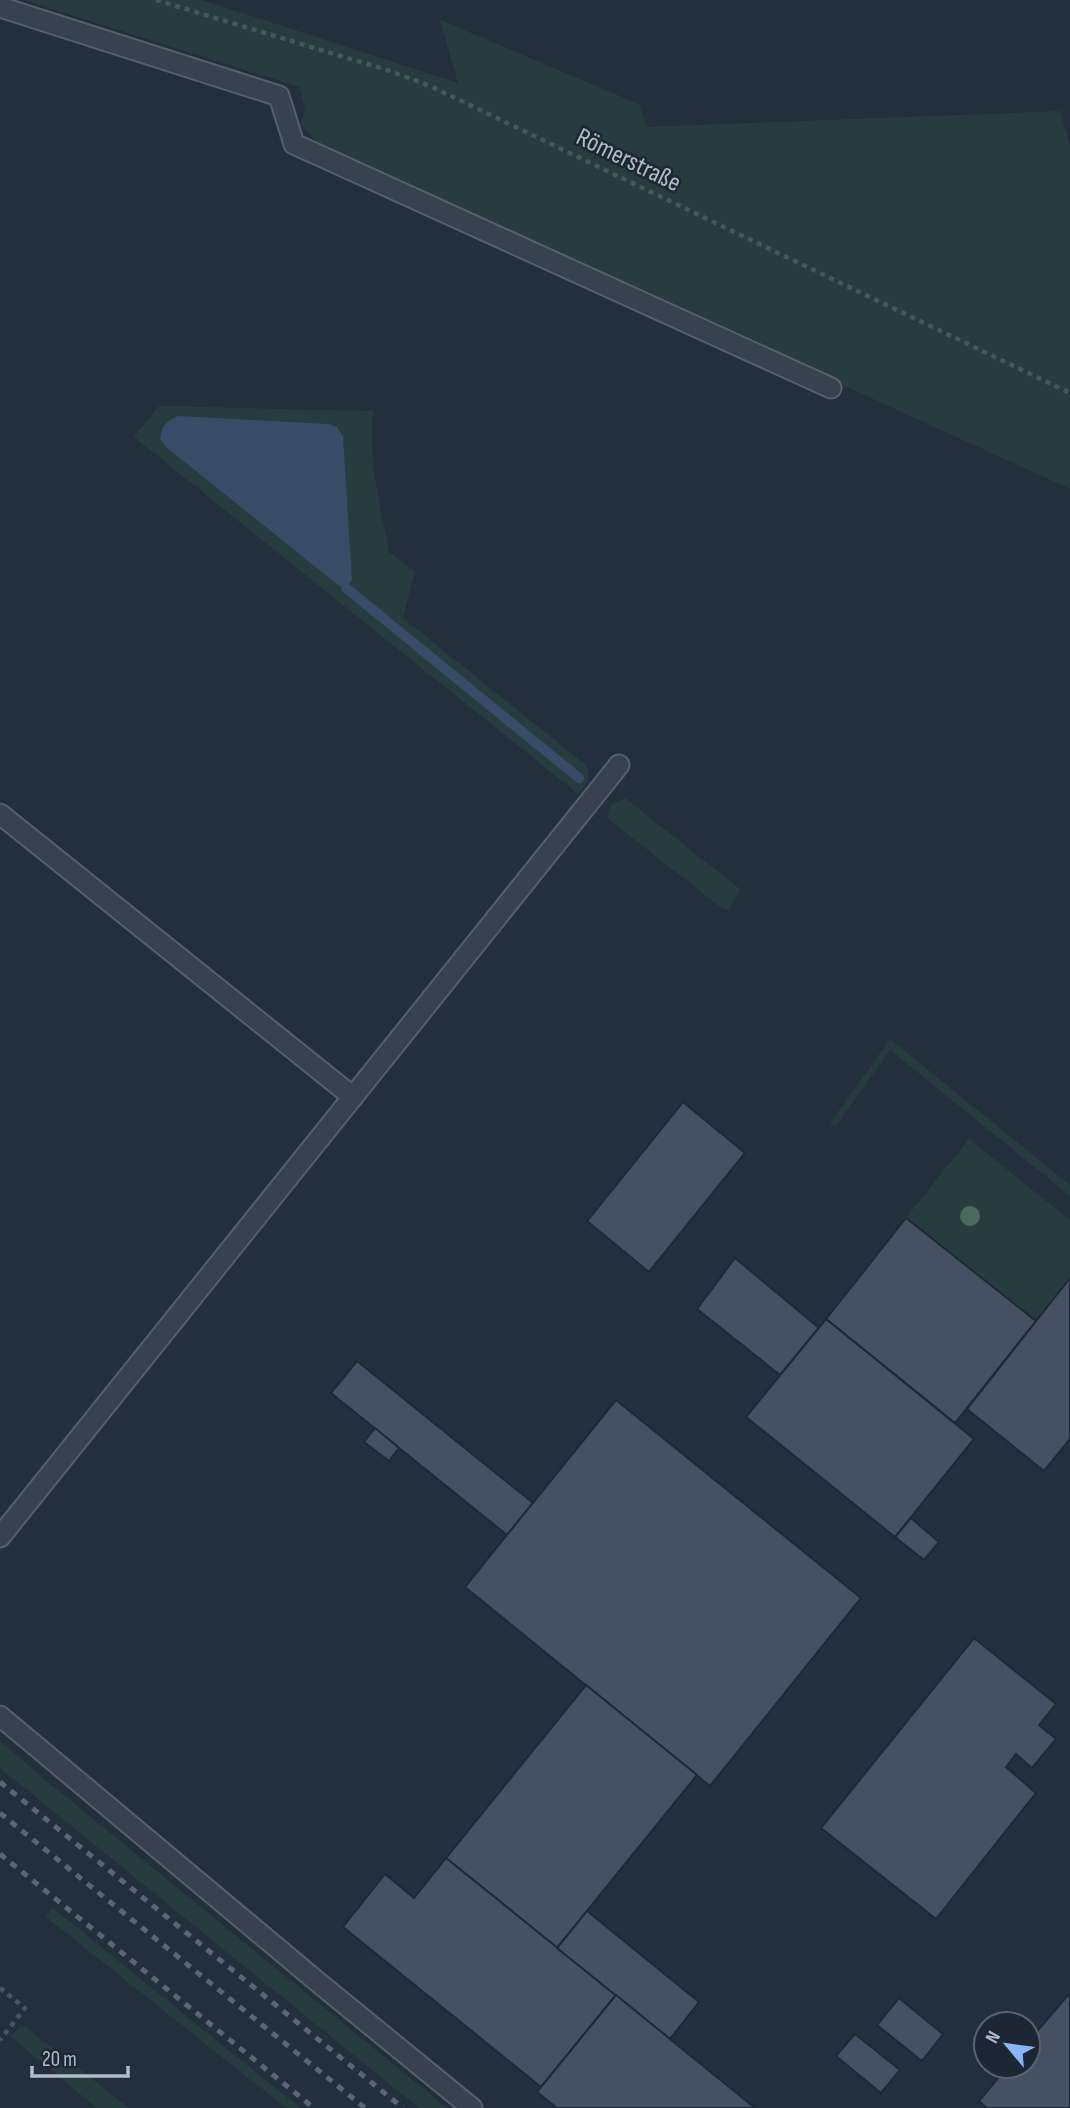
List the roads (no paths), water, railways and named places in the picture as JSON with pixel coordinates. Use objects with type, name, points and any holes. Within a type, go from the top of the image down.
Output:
[{"type":"lane","points":[[0,7],[279,96],[294,144],[831,388]]},
{"type":"lane","points":[[0,1537],[619,765]]},
{"type":"lane","points":[[0,814],[353,1097]]},
{"type":"lane","points":[[0,1716],[318,1983],[472,2108]]},
{"type":"water","points":[[178,416],[328,424],[337,427],[343,436],[352,580],[346,588],[338,585],[166,447],[160,439],[162,431],[165,424]]},
{"type":"waterway","points":[[346,588],[579,778]]},
{"type":"railway","points":[[0,1782],[403,2108]]},
{"type":"railway","points":[[0,1813],[365,2108]]},
{"type":"railway","points":[[0,1854],[314,2108]]}]
